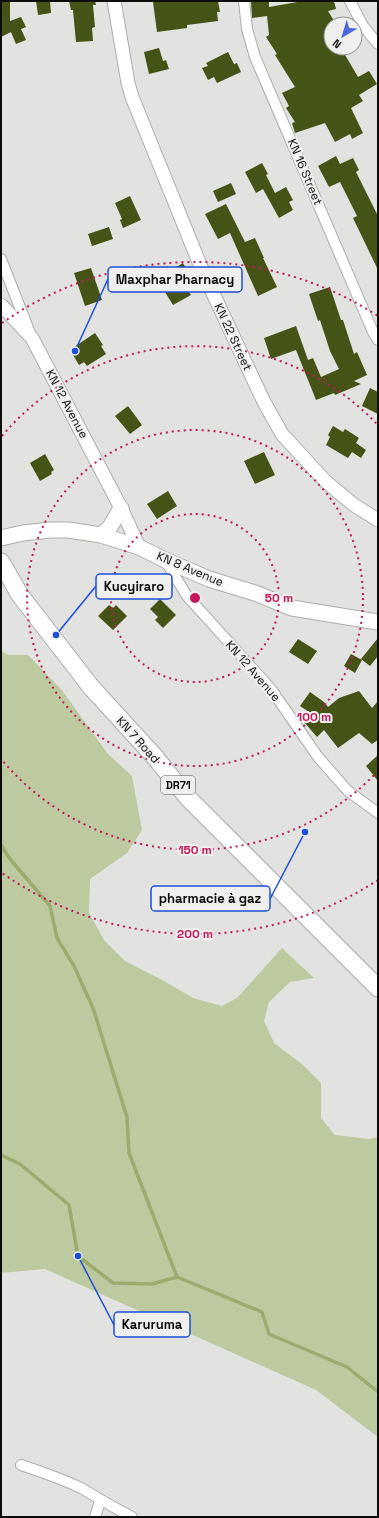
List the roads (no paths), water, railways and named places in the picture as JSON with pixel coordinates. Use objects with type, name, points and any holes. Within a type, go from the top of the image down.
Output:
[{"type":"main road","points":[[100,535],[110,527],[121,508]]},
{"type":"main road","name":"KN 8 Avenue","points":[[1,538],[23,533],[50,530],[68,530],[100,535],[139,547],[209,579],[255,593],[292,608],[378,622]]},
{"type":"main road","name":"KN 7 Road","points":[[1,562],[20,595],[90,687],[155,757],[188,798],[378,988]]},
{"type":"street","name":"KN 22 Street","points":[[114,1],[128,83],[132,97],[203,272],[264,402],[282,434],[325,481],[354,505],[378,520]]},
{"type":"street","name":"KN 16 Street","points":[[244,1],[247,29],[255,57],[373,332],[378,340]]},
{"type":"street","points":[[350,1],[363,26],[378,44]]},
{"type":"street","name":"KN 12 Avenue","points":[[1,258],[32,338],[121,508],[139,547]]},
{"type":"street","points":[[1,304],[32,338]]},
{"type":"street","name":"KN 12 Avenue","points":[[165,560],[187,596],[271,689],[318,757],[348,791],[378,813]]},
{"type":"street","points":[[21,1465],[82,1489],[132,1517]]},
{"type":"street","points":[[95,1517],[100,1500]]},
{"type":"waterway","points":[[1,845],[10,859],[50,906],[57,938],[74,966],[93,1008],[127,1117],[129,1153],[177,1277],[262,1312],[269,1334],[347,1367],[378,1392]]},
{"type":"waterway","points":[[1,1155],[20,1164],[69,1205],[78,1256],[113,1283],[152,1284],[177,1277]]},
{"type":"place","name":"Maxphar Pharnacy","points":[[75,351]]},
{"type":"place","name":"Kucyiraro","points":[[56,635]]},
{"type":"place","name":"pharmacie à gaz","points":[[305,832]]},
{"type":"place","name":"Karuruma","points":[[78,1256]]}]
